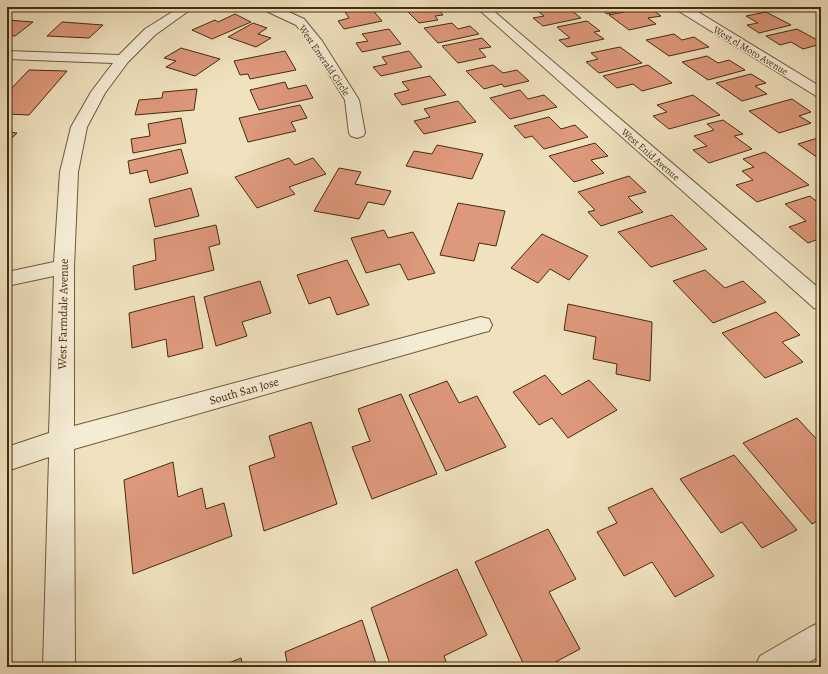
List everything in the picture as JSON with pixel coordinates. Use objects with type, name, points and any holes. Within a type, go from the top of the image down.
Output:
[{"type":"street","name":"West Farmdale Avenue","points":[[59,667],[64,267],[69,172],[79,127],[98,92],[123,59],[150,32],[188,7]]},
{"type":"street","name":"West Emerald Circle","points":[[268,7],[300,22],[315,41],[352,100],[357,133]]},
{"type":"street","name":"West Enid Avenue","points":[[482,7],[821,302]]},
{"type":"street","name":"West el Moro Avenue","points":[[681,7],[821,93]]},
{"type":"street","points":[[7,55],[123,59]]},
{"type":"street","points":[[7,279],[64,267]]},
{"type":"street","name":"South San Jose","points":[[7,459],[61,442],[482,325]]},
{"type":"street","points":[[770,667],[821,638]]},
{"type":"building","points":[[370,7],[382,21],[344,29],[338,21],[349,18],[345,12]]},
{"type":"building","points":[[403,7],[443,7],[437,8],[443,15],[435,16],[438,20],[419,23]]},
{"type":"building","points":[[542,7],[567,7],[581,18],[543,26],[533,18],[544,16],[535,9]]},
{"type":"building","points":[[597,7],[638,7],[607,14]]},
{"type":"building","points":[[648,7],[661,16],[648,18],[656,24],[629,30],[609,15]]},
{"type":"building","points":[[766,12],[791,25],[759,33],[747,25],[758,23],[746,16]]},
{"type":"building","points":[[235,14],[251,22],[212,39],[192,30],[215,20],[218,22]]},
{"type":"building","points":[[7,20],[33,22],[15,36],[7,35]]},
{"type":"building","points":[[587,21],[600,31],[594,32],[604,39],[567,47],[559,40],[570,38],[557,27]]},
{"type":"building","points":[[62,22],[103,25],[89,38],[47,36]]},
{"type":"building","points":[[253,23],[267,28],[258,34],[271,38],[256,47],[228,37]]},
{"type":"building","points":[[452,23],[458,29],[470,26],[479,34],[438,43],[424,28]]},
{"type":"building","points":[[389,29],[401,44],[362,52],[356,43],[368,41],[362,34]]},
{"type":"building","points":[[797,29],[821,42],[821,44],[803,49],[791,42],[780,45],[766,36]]},
{"type":"building","points":[[674,34],[682,40],[694,37],[709,47],[669,56],[646,40]]},
{"type":"building","points":[[482,38],[491,47],[479,49],[486,57],[458,63],[442,46]]},
{"type":"building","points":[[620,47],[642,63],[599,73],[586,62],[598,59],[591,53]]},
{"type":"building","points":[[181,48],[220,59],[195,76],[166,67],[176,61],[164,58]]},
{"type":"building","points":[[285,51],[296,70],[250,79],[248,74],[240,75],[234,61]]},
{"type":"building","points":[[409,51],[422,67],[381,76],[373,67],[387,64],[382,57]]},
{"type":"building","points":[[707,56],[718,63],[729,60],[745,70],[708,80],[682,62]]},
{"type":"building","points":[[493,65],[503,73],[517,70],[529,81],[504,87],[502,84],[484,89],[466,71]]},
{"type":"building","points":[[648,65],[672,83],[642,91],[633,84],[617,88],[603,76]]},
{"type":"building","points":[[29,70],[67,71],[29,115],[7,114],[7,93]]},
{"type":"building","points":[[751,74],[766,83],[755,86],[767,94],[742,101],[716,83]]},
{"type":"building","points":[[430,76],[446,95],[402,105],[394,94],[409,90],[402,82]]},
{"type":"building","points":[[285,82],[288,89],[306,85],[313,98],[259,110],[250,90]]},
{"type":"building","points":[[197,89],[194,110],[135,115],[139,100],[162,98],[163,92]]},
{"type":"building","points":[[520,90],[528,99],[544,95],[557,107],[510,119],[490,98]]},
{"type":"building","points":[[693,95],[720,115],[669,129],[653,116],[667,112],[657,105]]},
{"type":"building","points":[[792,99],[811,112],[799,116],[811,123],[779,133],[749,111]]},
{"type":"building","points":[[458,101],[476,122],[424,134],[414,121],[430,117],[424,109]]},
{"type":"building","points":[[300,105],[307,118],[291,122],[296,131],[248,142],[239,118]]},
{"type":"building","points":[[549,117],[561,129],[575,125],[588,137],[544,149],[532,136],[525,138],[514,126]]},
{"type":"building","points":[[181,118],[186,143],[133,153],[131,139],[150,136],[148,124]]},
{"type":"building","points":[[723,120],[743,134],[734,136],[752,149],[709,163],[693,150],[707,146],[694,136],[714,130],[707,124]]},
{"type":"building","points":[[7,132],[17,133],[7,143]]},
{"type":"building","points":[[821,137],[821,160],[798,144]]},
{"type":"building","points":[[595,143],[608,156],[591,160],[604,173],[574,182],[549,156]]},
{"type":"building","points":[[437,145],[483,154],[472,179],[406,166],[414,151],[432,154]]},
{"type":"building","points":[[181,149],[188,173],[150,183],[147,170],[130,174],[128,161]]},
{"type":"building","points":[[765,152],[809,185],[757,202],[736,185],[753,180],[742,171],[754,167],[743,159]]},
{"type":"building","points":[[289,158],[295,165],[313,158],[326,174],[289,187],[295,194],[257,208],[235,177]]},
{"type":"building","points":[[339,168],[361,172],[355,184],[391,191],[384,205],[368,202],[359,219],[314,211]]},
{"type":"building","points":[[629,176],[646,192],[628,197],[643,212],[601,226],[588,212],[595,210],[578,192]]},
{"type":"building","points":[[191,188],[199,216],[155,227],[149,199]]},
{"type":"building","points":[[810,196],[821,205],[821,238],[808,243],[789,227],[806,221],[785,204]]},
{"type":"building","points":[[458,203],[505,211],[496,246],[479,243],[474,261],[440,255]]},
{"type":"building","points":[[672,215],[707,249],[651,267],[618,232]]},
{"type":"building","points":[[216,225],[220,244],[209,247],[214,270],[135,290],[133,266],[156,260],[154,239]]},
{"type":"building","points":[[384,230],[388,238],[413,232],[435,273],[408,280],[400,264],[366,273],[351,238]]},
{"type":"building","points":[[542,234],[588,256],[569,280],[550,269],[538,283],[511,268]]},
{"type":"building","points":[[347,260],[369,305],[337,315],[330,297],[309,304],[297,275]]},
{"type":"building","points":[[705,270],[725,288],[743,281],[766,302],[713,323],[673,281]]},
{"type":"building","points":[[260,281],[271,313],[242,322],[247,336],[216,346],[204,297]]},
{"type":"building","points":[[194,296],[203,348],[168,357],[166,339],[132,348],[129,313]]},
{"type":"building","points":[[568,304],[652,322],[650,381],[616,374],[617,364],[593,359],[596,337],[564,330]]},
{"type":"building","points":[[776,312],[800,335],[782,342],[803,362],[765,378],[722,333]]},
{"type":"building","points":[[545,375],[562,395],[589,380],[617,410],[568,438],[552,418],[539,425],[513,392]]},
{"type":"building","points":[[447,381],[459,403],[477,396],[506,447],[446,471],[409,395]]},
{"type":"building","points":[[401,394],[437,474],[372,499],[352,447],[370,441],[358,409]]},
{"type":"building","points":[[797,418],[821,444],[821,519],[812,524],[743,443]]},
{"type":"building","points":[[311,422],[337,504],[264,531],[249,466],[275,457],[269,436]]},
{"type":"building","points":[[734,455],[797,530],[762,548],[742,522],[721,533],[680,479]]},
{"type":"building","points":[[173,462],[178,497],[202,488],[206,509],[224,503],[232,536],[133,574],[124,480]]},
{"type":"building","points":[[652,488],[714,576],[675,597],[652,562],[624,576],[597,532],[617,523],[608,508]]},
{"type":"building","points":[[548,529],[576,579],[549,592],[580,649],[546,667],[525,667],[475,562]]},
{"type":"building","points":[[457,569],[487,635],[444,656],[448,667],[391,667],[371,608]]},
{"type":"building","points":[[362,620],[377,667],[288,667],[285,652]]},
{"type":"building","points":[[241,658],[243,667],[219,667]]}]
